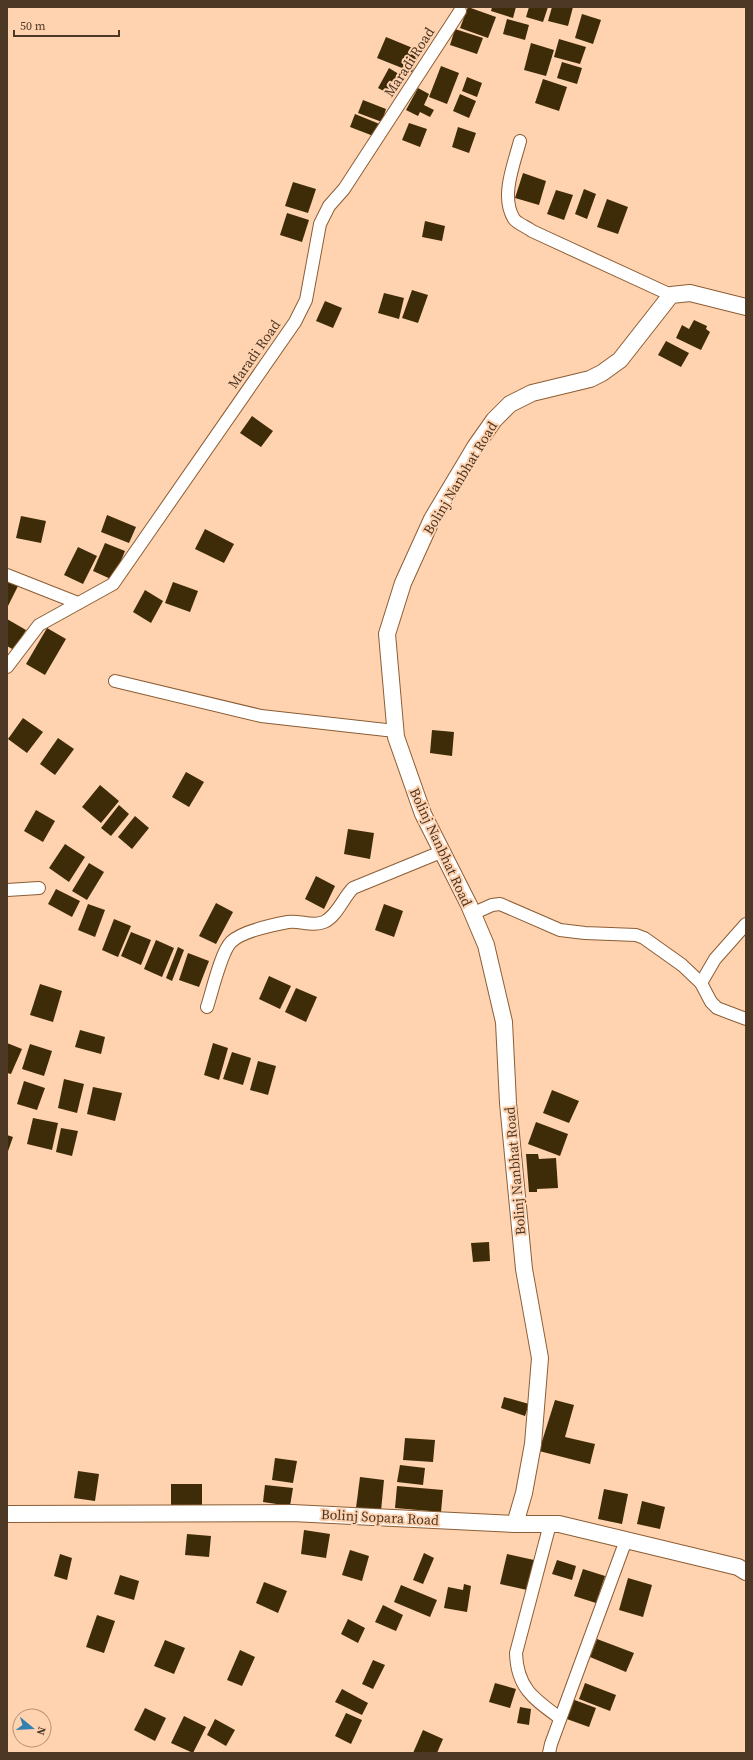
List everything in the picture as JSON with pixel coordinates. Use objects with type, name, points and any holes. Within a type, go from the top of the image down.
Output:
[{"type":"street","name":"Maradi Road","points":[[7,667],[39,625],[113,584],[295,322],[306,300],[320,224],[329,206],[344,189],[460,11]]},
{"type":"street","points":[[520,141],[509,185],[508,207],[515,220],[532,231],[672,295],[690,293],[746,307]]},
{"type":"street","name":"Bolinj Nanbhat Road","points":[[515,1524],[524,1493],[533,1444],[540,1358],[524,1269],[508,1103],[504,1022],[486,946],[423,814],[395,731],[388,634],[392,615],[403,583],[432,519],[475,447],[494,420],[510,404],[532,393],[590,379],[602,373],[620,360],[672,295]]},
{"type":"street","points":[[7,575],[78,603]]},
{"type":"street","points":[[115,681],[261,716],[395,731]]},
{"type":"street","points":[[207,1007],[224,954],[230,942],[240,934],[288,922],[314,924],[323,922],[332,917],[345,896],[353,888],[441,852]]},
{"type":"street","points":[[7,890],[39,888]]},
{"type":"street","points":[[472,914],[492,905],[500,904],[560,930],[585,933],[636,934],[682,965],[702,983],[710,1002],[717,1008],[746,1019]]},
{"type":"street","points":[[702,983],[715,959],[746,924]]},
{"type":"street","name":"Bolinj Sopara Road","points":[[7,1514],[292,1513],[515,1524],[559,1524],[738,1567],[746,1572]]},
{"type":"street","points":[[550,1524],[516,1653],[516,1665],[518,1675],[527,1691],[534,1699],[560,1718]]},
{"type":"street","points":[[549,1753],[560,1718],[626,1540]]},
{"type":"building","points":[[468,7],[496,17],[488,38],[460,28]]},
{"type":"building","points":[[492,7],[516,7],[513,18],[491,11]]},
{"type":"building","points":[[529,7],[548,7],[543,22],[526,17]]},
{"type":"building","points":[[552,7],[573,7],[568,26],[548,21]]},
{"type":"building","points":[[582,14],[601,20],[593,44],[575,38]]},
{"type":"building","points":[[507,19],[529,25],[525,40],[503,34]]},
{"type":"building","points":[[455,29],[483,38],[477,54],[450,45]]},
{"type":"building","points":[[386,37],[420,51],[412,72],[377,58]]},
{"type":"building","points":[[559,39],[586,47],[580,64],[554,57]]},
{"type":"building","points":[[531,43],[554,50],[546,76],[524,70]]},
{"type":"building","points":[[562,62],[582,68],[577,84],[557,78]]},
{"type":"building","points":[[441,66],[459,73],[447,104],[429,97]]},
{"type":"building","points":[[389,68],[402,76],[391,95],[378,88]]},
{"type":"building","points":[[467,77],[482,83],[477,97],[462,91]]},
{"type":"building","points":[[543,79],[567,87],[559,111],[535,103]]},
{"type":"building","points":[[418,88],[429,94],[424,105],[434,110],[430,117],[420,112],[418,116],[406,110]]},
{"type":"building","points":[[460,94],[476,101],[469,118],[453,111]]},
{"type":"building","points":[[363,100],[386,109],[382,122],[358,113]]},
{"type":"building","points":[[355,114],[382,125],[376,137],[350,127]]},
{"type":"building","points":[[409,123],[427,129],[420,147],[402,140]]},
{"type":"building","points":[[458,127],[476,133],[469,153],[452,147]]},
{"type":"building","points":[[523,173],[546,181],[539,205],[515,198]]},
{"type":"building","points":[[293,182],[316,189],[308,213],[285,206]]},
{"type":"building","points":[[584,189],[596,194],[587,219],[575,214]]},
{"type":"building","points":[[556,190],[573,195],[564,220],[547,214]]},
{"type":"building","points":[[607,199],[628,207],[618,234],[597,227]]},
{"type":"building","points":[[287,213],[309,220],[302,242],[280,235]]},
{"type":"building","points":[[425,221],[445,226],[442,241],[422,237]]},
{"type":"building","points":[[412,290],[428,295],[418,323],[402,318]]},
{"type":"building","points":[[384,293],[404,298],[399,319],[378,313]]},
{"type":"building","points":[[325,301],[342,308],[333,328],[316,321]]},
{"type":"building","points":[[694,320],[707,326],[706,329],[710,332],[701,350],[676,338],[682,325],[689,329]]},
{"type":"building","points":[[666,341],[689,353],[681,367],[658,355]]},
{"type":"building","points":[[252,416],[273,431],[261,447],[240,433]]},
{"type":"building","points":[[107,515],[136,527],[129,543],[101,532]]},
{"type":"building","points":[[21,516],[46,521],[41,543],[16,538]]},
{"type":"building","points":[[205,529],[234,544],[224,563],[195,549]]},
{"type":"building","points":[[105,543],[125,551],[113,580],[93,571]]},
{"type":"building","points":[[78,547],[97,556],[83,584],[64,575]]},
{"type":"building","points":[[7,580],[18,586],[7,608]]},
{"type":"building","points":[[173,582],[198,591],[190,612],[165,603]]},
{"type":"building","points":[[145,590],[163,601],[151,623],[133,612]]},
{"type":"building","points":[[7,619],[26,630],[14,650],[7,646]]},
{"type":"building","points":[[47,628],[66,639],[45,675],[26,664]]},
{"type":"building","points":[[23,718],[43,732],[27,753],[8,739]]},
{"type":"building","points":[[432,730],[454,732],[452,756],[430,753]]},
{"type":"building","points":[[58,738],[74,749],[55,775],[40,764]]},
{"type":"building","points":[[186,772],[204,782],[189,807],[172,797]]},
{"type":"building","points":[[100,785],[119,801],[101,823],[82,807]]},
{"type":"building","points":[[119,805],[129,814],[111,836],[101,828]]},
{"type":"building","points":[[36,810],[55,821],[43,842],[24,831]]},
{"type":"building","points":[[135,816],[149,828],[132,849],[118,837]]},
{"type":"building","points":[[348,829],[374,833],[370,859],[344,854]]},
{"type":"building","points":[[65,844],[85,857],[69,882],[49,868]]},
{"type":"building","points":[[89,863],[104,872],[87,900],[72,891]]},
{"type":"building","points":[[316,876],[335,886],[324,909],[305,899]]},
{"type":"building","points":[[56,889],[80,901],[72,917],[48,904]]},
{"type":"building","points":[[216,903],[233,912],[216,944],[199,936]]},
{"type":"building","points":[[88,904],[105,910],[95,937],[78,930]]},
{"type":"building","points":[[384,904],[403,911],[394,937],[375,930]]},
{"type":"building","points":[[114,919],[131,926],[118,957],[102,950]]},
{"type":"building","points":[[131,932],[151,940],[141,965],[121,956]]},
{"type":"building","points":[[156,940],[174,948],[162,977],[144,969]]},
{"type":"building","points":[[178,947],[184,950],[172,981],[166,978]]},
{"type":"building","points":[[188,953],[209,961],[199,987],[179,980]]},
{"type":"building","points":[[269,976],[291,986],[280,1009],[259,999]]},
{"type":"building","points":[[40,984],[62,991],[53,1022],[30,1015]]},
{"type":"building","points":[[296,988],[317,997],[306,1022],[285,1012]]},
{"type":"building","points":[[80,1030],[105,1037],[101,1054],[75,1047]]},
{"type":"building","points":[[7,1043],[22,1049],[11,1074],[7,1073]]},
{"type":"building","points":[[213,1043],[228,1048],[219,1080],[204,1075]]},
{"type":"building","points":[[30,1044],[52,1051],[44,1076],[22,1069]]},
{"type":"building","points":[[232,1052],[251,1058],[243,1085],[223,1079]]},
{"type":"building","points":[[258,1061],[276,1066],[268,1095],[250,1090]]},
{"type":"building","points":[[64,1079],[84,1084],[77,1113],[58,1108]]},
{"type":"building","points":[[24,1081],[45,1088],[37,1110],[17,1104]]},
{"type":"building","points":[[93,1087],[122,1093],[115,1121],[87,1114]]},
{"type":"building","points":[[552,1090],[579,1101],[569,1123],[543,1113]]},
{"type":"building","points":[[33,1118],[58,1123],[52,1150],[27,1144]]},
{"type":"building","points":[[536,1122],[568,1134],[560,1156],[528,1144]]},
{"type":"building","points":[[61,1128],[78,1131],[72,1156],[56,1152]]},
{"type":"building","points":[[7,1135],[13,1137],[7,1154]]},
{"type":"building","points":[[526,1154],[538,1154],[539,1159],[556,1158],[558,1188],[537,1189],[537,1192],[529,1192]]},
{"type":"building","points":[[489,1242],[490,1261],[473,1262],[471,1243]]},
{"type":"building","points":[[504,1397],[529,1404],[525,1416],[501,1408]]},
{"type":"building","points":[[555,1400],[574,1405],[565,1437],[595,1444],[590,1464],[539,1451]]},
{"type":"building","points":[[405,1438],[435,1440],[433,1462],[403,1460]]},
{"type":"building","points":[[275,1458],[297,1461],[293,1483],[272,1480]]},
{"type":"building","points":[[400,1465],[425,1468],[423,1485],[397,1482]]},
{"type":"building","points":[[78,1471],[99,1474],[95,1501],[74,1498]]},
{"type":"building","points":[[360,1477],[384,1480],[381,1511],[356,1508]]},
{"type":"building","points":[[171,1484],[202,1484],[202,1510],[171,1510]]},
{"type":"building","points":[[265,1485],[293,1488],[290,1506],[263,1502]]},
{"type":"building","points":[[397,1486],[443,1490],[441,1512],[395,1508]]},
{"type":"building","points":[[604,1489],[628,1494],[622,1524],[598,1519]]},
{"type":"building","points":[[642,1501],[665,1507],[660,1529],[637,1524]]},
{"type":"building","points":[[304,1530],[330,1534],[326,1558],[301,1554]]},
{"type":"building","points":[[187,1534],[211,1536],[209,1557],[185,1555]]},
{"type":"building","points":[[350,1550],[369,1556],[362,1581],[342,1575]]},
{"type":"building","points":[[424,1553],[434,1558],[423,1584],[413,1580]]},
{"type":"building","points":[[60,1554],[72,1558],[67,1580],[54,1576]]},
{"type":"building","points":[[507,1554],[534,1560],[527,1590],[500,1584]]},
{"type":"building","points":[[557,1560],[576,1566],[572,1580],[552,1574]]},
{"type":"building","points":[[583,1569],[605,1576],[596,1603],[574,1596]]},
{"type":"building","points":[[120,1575],[139,1581],[134,1600],[114,1594]]},
{"type":"building","points":[[628,1578],[652,1585],[643,1617],[619,1610]]},
{"type":"building","points":[[264,1582],[287,1591],[278,1613],[256,1603]]},
{"type":"building","points":[[464,1584],[471,1586],[467,1612],[444,1608],[448,1587],[463,1590]]},
{"type":"building","points":[[401,1585],[437,1600],[430,1617],[394,1602]]},
{"type":"building","points":[[383,1605],[403,1615],[396,1631],[375,1622]]},
{"type":"building","points":[[97,1615],[115,1621],[104,1653],[86,1647]]},
{"type":"building","points":[[348,1619],[365,1628],[358,1643],[341,1634]]},
{"type":"building","points":[[597,1639],[634,1653],[626,1672],[590,1657]]},
{"type":"building","points":[[165,1640],[185,1648],[174,1674],[154,1666]]},
{"type":"building","points":[[240,1650],[255,1657],[242,1686],[227,1680]]},
{"type":"building","points":[[373,1660],[385,1665],[373,1689],[362,1684]]},
{"type":"building","points":[[495,1683],[516,1689],[510,1708],[489,1702]]},
{"type":"building","points":[[585,1683],[616,1695],[610,1711],[579,1699]]},
{"type":"building","points":[[342,1689],[368,1703],[362,1715],[335,1702]]},
{"type":"building","points":[[572,1699],[596,1708],[589,1727],[564,1718]]},
{"type":"building","points":[[520,1707],[531,1709],[529,1725],[517,1723]]},
{"type":"building","points":[[145,1708],[166,1718],[155,1741],[134,1730]]},
{"type":"building","points":[[346,1713],[362,1720],[351,1744],[335,1736]]},
{"type":"building","points":[[184,1716],[206,1727],[193,1753],[171,1743]]},
{"type":"building","points":[[215,1719],[235,1730],[226,1746],[207,1735]]},
{"type":"building","points":[[423,1730],[443,1739],[437,1753],[413,1753]]}]
